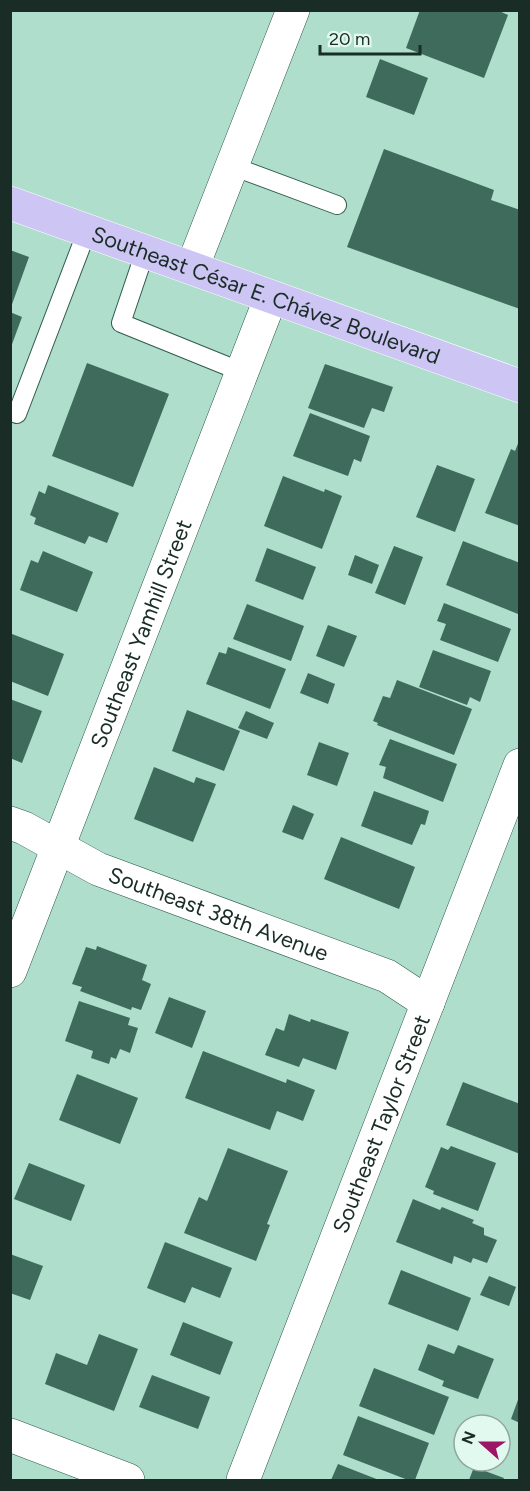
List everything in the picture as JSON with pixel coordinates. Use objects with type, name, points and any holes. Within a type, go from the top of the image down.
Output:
[{"type":"main road","name":"Southeast César E. Chávez Boulevard","points":[[10,203],[519,386]]},
{"type":"street","points":[[192,268],[293,10]]},
{"type":"street","name":"Southeast Yamhill Street","points":[[10,971],[271,297]]},
{"type":"street","name":"Southeast Taylor Street","points":[[243,1480],[519,765]]},
{"type":"street","name":"Southeast 38th Avenue","points":[[10,823],[98,868],[387,976],[428,1003]]},
{"type":"street","points":[[10,1435],[128,1480]]},
{"type":"lane","points":[[232,166],[337,205]]},
{"type":"lane","points":[[10,411],[17,414],[87,231]]},
{"type":"lane","points":[[145,252],[121,323],[242,372]]},
{"type":"building","points":[[420,10],[497,10],[508,15],[484,78],[406,48]]},
{"type":"building","points":[[380,59],[428,78],[414,115],[366,97]]},
{"type":"building","points":[[384,149],[494,190],[491,200],[520,210],[520,309],[347,247]]},
{"type":"building","points":[[10,250],[29,257],[11,307],[10,307]]},
{"type":"building","points":[[10,312],[22,317],[11,347],[10,347]]},
{"type":"building","points":[[87,363],[169,394],[133,487],[52,456]]},
{"type":"building","points":[[325,364],[393,387],[384,412],[372,408],[364,428],[308,408]]},
{"type":"building","points":[[310,413],[370,436],[361,462],[354,459],[348,476],[293,456]]},
{"type":"building","points":[[519,441],[520,526],[485,513],[511,449],[515,451]]},
{"type":"building","points":[[437,465],[475,479],[455,532],[416,517]]},
{"type":"building","points":[[283,476],[324,492],[325,489],[342,496],[322,549],[264,526]]},
{"type":"building","points":[[48,485],[119,513],[107,543],[89,536],[85,544],[34,524],[36,518],[30,515],[39,491],[45,494]]},
{"type":"building","points":[[463,541],[520,563],[520,610],[518,614],[446,585]]},
{"type":"building","points":[[394,546],[423,557],[405,605],[375,593]]},
{"type":"building","points":[[267,548],[316,567],[303,600],[255,581]]},
{"type":"building","points":[[43,551],[93,572],[77,612],[20,590],[31,560],[38,563]]},
{"type":"building","points":[[355,555],[379,565],[372,584],[348,575]]},
{"type":"building","points":[[444,603],[511,629],[498,662],[440,640],[446,624],[437,621]]},
{"type":"building","points":[[247,604],[304,626],[291,661],[233,639]]},
{"type":"building","points":[[328,625],[357,636],[344,667],[316,656]]},
{"type":"building","points":[[12,634],[64,654],[48,696],[10,681]]},
{"type":"building","points":[[228,647],[286,669],[270,709],[206,684],[219,652],[226,654]]},
{"type":"building","points":[[433,650],[491,671],[480,702],[470,697],[467,705],[419,687]]},
{"type":"building","points":[[308,673],[335,684],[328,704],[300,693]]},
{"type":"building","points":[[397,680],[472,709],[454,755],[377,725],[378,723],[373,721],[383,696],[390,698]]},
{"type":"building","points":[[10,699],[42,711],[22,763],[10,758]]},
{"type":"building","points":[[187,710],[240,731],[224,771],[172,751]]},
{"type":"building","points":[[246,711],[274,723],[267,739],[238,728]]},
{"type":"building","points":[[390,739],[457,764],[443,802],[383,778],[386,767],[379,765]]},
{"type":"building","points":[[319,742],[349,753],[337,786],[307,775]]},
{"type":"building","points":[[154,767],[194,783],[196,777],[216,784],[193,842],[134,819]]},
{"type":"building","points":[[374,791],[429,811],[425,825],[421,824],[412,845],[361,826]]},
{"type":"building","points":[[293,805],[314,814],[303,840],[282,832]]},
{"type":"building","points":[[341,837],[415,867],[399,909],[324,879]]},
{"type":"building","points":[[97,946],[147,965],[142,980],[151,984],[141,1010],[132,1007],[131,1010],[80,991],[82,987],[72,984],[86,947],[96,950]]},
{"type":"building","points":[[169,997],[206,1011],[192,1048],[155,1033]]},
{"type":"building","points":[[79,1001],[130,1018],[128,1025],[138,1028],[130,1053],[120,1049],[116,1059],[111,1057],[109,1064],[91,1058],[93,1051],[65,1041]]},
{"type":"building","points":[[289,1014],[349,1032],[336,1070],[303,1058],[299,1067],[265,1055],[276,1028],[284,1031]]},
{"type":"building","points":[[203,1051],[286,1083],[287,1079],[315,1090],[303,1121],[277,1111],[270,1130],[185,1098]]},
{"type":"building","points":[[77,1074],[138,1098],[120,1144],[59,1120]]},
{"type":"building","points":[[463,1082],[520,1104],[520,1154],[446,1125]]},
{"type":"building","points":[[451,1146],[496,1163],[478,1211],[433,1194],[434,1191],[425,1187],[441,1147],[448,1150]]},
{"type":"building","points":[[228,1148],[288,1171],[267,1224],[270,1225],[256,1261],[184,1233],[199,1197],[207,1201]]},
{"type":"building","points":[[29,1163],[85,1185],[71,1221],[14,1199]]},
{"type":"building","points":[[413,1199],[440,1210],[442,1207],[474,1220],[472,1223],[484,1228],[484,1235],[497,1240],[487,1263],[473,1258],[471,1263],[454,1256],[452,1264],[396,1242]]},
{"type":"building","points":[[165,1242],[232,1268],[220,1298],[192,1287],[185,1303],[147,1288]]},
{"type":"building","points":[[10,1254],[43,1266],[30,1300],[10,1293]]},
{"type":"building","points":[[401,1270],[471,1298],[458,1331],[388,1304]]},
{"type":"building","points":[[489,1276],[516,1287],[509,1306],[480,1295]]},
{"type":"building","points":[[183,1322],[233,1342],[220,1375],[170,1355]]},
{"type":"building","points":[[99,1334],[138,1349],[114,1411],[45,1384],[56,1353],[87,1365]]},
{"type":"building","points":[[428,1344],[454,1354],[458,1345],[494,1359],[478,1399],[442,1386],[444,1381],[418,1370]]},
{"type":"building","points":[[374,1368],[449,1397],[434,1435],[359,1406]]},
{"type":"building","points":[[152,1375],[210,1397],[198,1429],[139,1407]]},
{"type":"building","points":[[520,1397],[520,1423],[512,1419]]},
{"type":"building","points":[[358,1416],[429,1443],[415,1480],[408,1480],[343,1455]]},
{"type":"building","points":[[338,1464],[379,1480],[331,1480]]},
{"type":"building","points":[[472,1473],[490,1473],[504,1478],[503,1480],[469,1480]]}]
